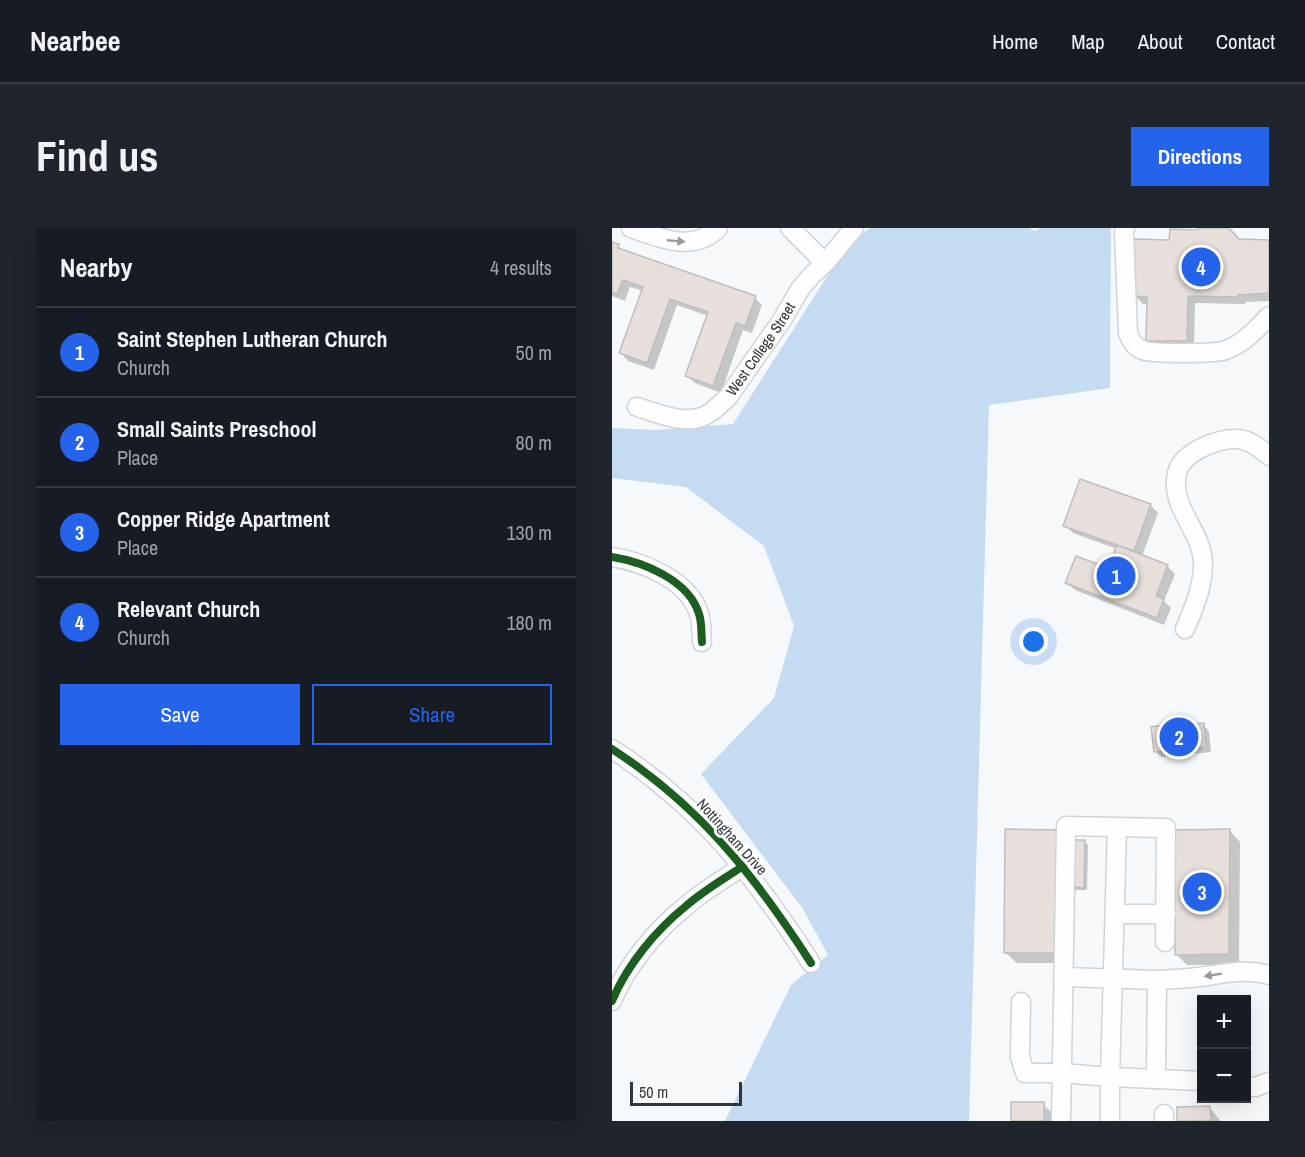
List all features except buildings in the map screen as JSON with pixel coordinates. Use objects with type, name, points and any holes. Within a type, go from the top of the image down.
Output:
[{"type":"street","points":[[632,228],[663,239],[680,242],[697,241],[712,234],[718,228]]},
{"type":"street","points":[[790,228],[825,263]]},
{"type":"street","name":"West College Street","points":[[637,408],[675,418],[702,417],[717,407],[735,387],[782,320],[800,289],[854,228]]},
{"type":"street","points":[[1125,228],[1128,333],[1132,343],[1155,353],[1223,351],[1245,341],[1269,316]]},
{"type":"street","points":[[1185,629],[1196,603],[1203,563],[1197,535],[1184,514],[1176,490],[1177,472],[1182,463],[1199,449],[1237,439],[1252,443],[1269,456]]},
{"type":"street","points":[[612,557],[639,563],[677,584],[689,596],[699,612],[702,642]]},
{"type":"street","name":"Nottingham Drive","points":[[612,749],[670,790],[720,839],[780,914],[811,963]]},
{"type":"street","points":[[1061,1121],[1066,826],[1166,828],[1166,942]]},
{"type":"street","points":[[1110,1121],[1117,827]]},
{"type":"street","points":[[614,992],[647,945],[672,918],[686,905],[743,866]]},
{"type":"street","points":[[1115,914],[1166,914]]},
{"type":"street","points":[[1064,977],[1157,980],[1197,978],[1232,972],[1269,975]]},
{"type":"street","points":[[1156,1079],[1157,980]]},
{"type":"street","points":[[1021,1002],[1020,1057],[1025,1073],[1197,1081]]},
{"type":"street","points":[[1251,1087],[1269,1082]]},
{"type":"shaded area","points":[[870,228],[1029,228],[1034,231],[1041,228],[1111,228],[1110,388],[989,405],[969,1121],[725,1121],[791,985],[828,955],[803,909],[701,774],[774,698],[794,626],[764,546],[686,487],[612,478],[612,428],[656,430],[733,424],[849,242]]},
{"type":"cycle path","points":[[612,557],[651,568],[686,591],[699,614],[702,642]]},
{"type":"cycle path","points":[[612,749],[672,794],[724,845],[769,901],[811,963]]},
{"type":"cycle path","points":[[612,1001],[634,961],[664,926],[699,895],[743,866]]},
{"type":"place","name":"Relevant Church","points":[[1201,267]]},
{"type":"place","name":"Saint Stephen Lutheran Church","points":[[1116,576]]},
{"type":"place","name":"Small Saints Preschool","points":[[1179,737]]},
{"type":"place","name":"Copper Ridge Apartment","points":[[1202,892]]}]
